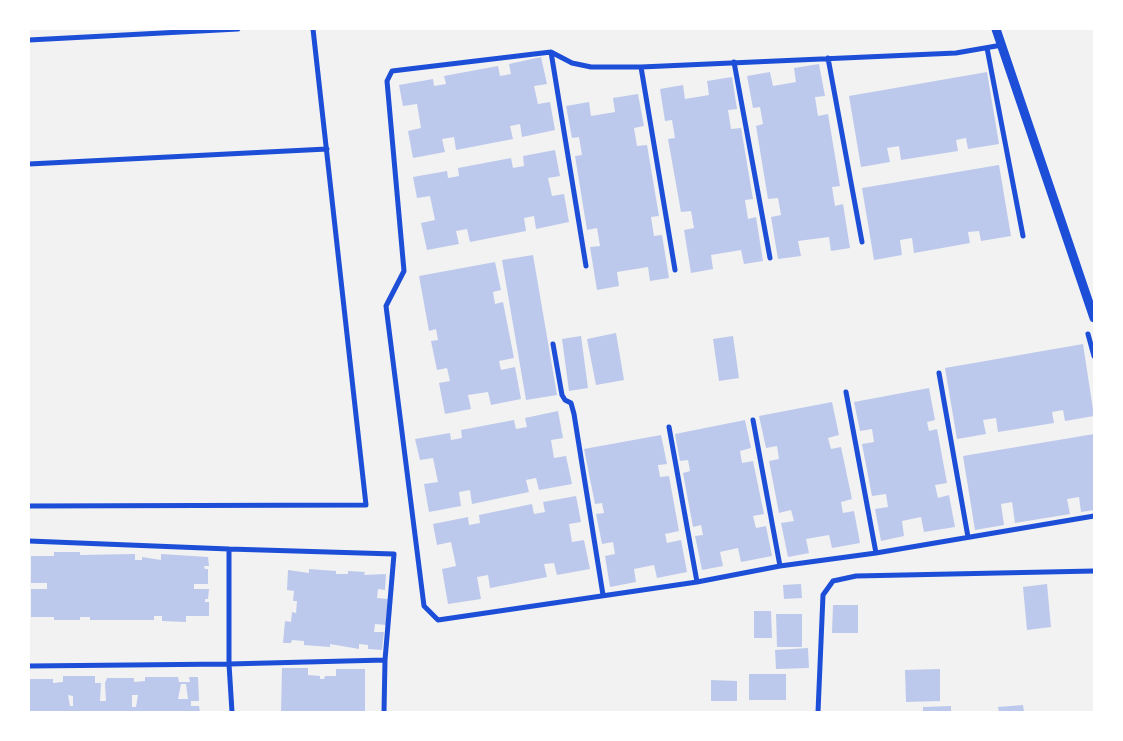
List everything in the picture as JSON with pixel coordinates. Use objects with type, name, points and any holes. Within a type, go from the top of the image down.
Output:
[{"type":"street","points":[[29,40],[238,29]]},
{"type":"street","points":[[29,506],[366,505],[314,29]]},
{"type":"street","points":[[996,29],[1094,318]]},
{"type":"street","points":[[1002,45],[956,53],[641,67],[591,67],[572,63],[550,52],[392,71],[387,81],[404,271],[386,306],[424,606],[438,620],[603,594],[697,582],[780,566],[876,553],[1094,516]]},
{"type":"street","points":[[990,47],[1023,236]]},
{"type":"street","points":[[550,52],[586,266]]},
{"type":"street","points":[[828,58],[862,242]]},
{"type":"street","points":[[734,62],[770,258]]},
{"type":"street","points":[[641,67],[674,270]]},
{"type":"street","points":[[29,164],[327,150]]},
{"type":"street","points":[[1088,334],[1094,356]]},
{"type":"street","points":[[553,344],[562,395],[565,400],[571,403],[574,414],[603,594]]},
{"type":"street","points":[[939,373],[968,537]]},
{"type":"street","points":[[846,392],[876,553]]},
{"type":"street","points":[[753,420],[780,566]]},
{"type":"street","points":[[668,427],[697,582]]},
{"type":"street","points":[[29,541],[394,554],[385,660],[384,712]]},
{"type":"street","points":[[229,549],[229,664],[232,712]]},
{"type":"street","points":[[818,712],[822,595],[833,581],[856,576],[1094,571]]},
{"type":"street","points":[[29,666],[385,660]]},
{"type":"building","points":[[541,57],[547,84],[534,86],[538,104],[550,102],[555,130],[522,137],[520,124],[510,126],[513,139],[456,150],[454,137],[442,139],[445,152],[413,158],[408,131],[421,128],[417,104],[403,106],[399,85],[433,79],[434,86],[446,84],[444,76],[498,66],[500,76],[511,74],[509,64]]},
{"type":"building","points":[[819,64],[825,96],[815,97],[818,116],[828,114],[840,186],[832,187],[835,206],[843,204],[850,248],[831,251],[829,237],[798,241],[801,256],[778,259],[771,217],[781,215],[778,198],[768,199],[756,126],[763,124],[760,107],[753,108],[747,76],[770,72],[773,86],[796,82],[794,68]]},
{"type":"building","points":[[987,72],[999,144],[968,149],[966,138],[956,140],[958,151],[901,160],[899,146],[887,148],[890,162],[861,167],[849,96]]},
{"type":"building","points":[[732,77],[737,109],[728,110],[731,129],[741,128],[753,199],[745,200],[748,219],[756,217],[763,261],[744,264],[741,250],[711,255],[713,269],[691,273],[684,230],[694,228],[691,211],[681,212],[668,139],[675,138],[672,120],[665,121],[660,89],[683,85],[685,99],[709,95],[707,81]]},
{"type":"building","points":[[638,94],[644,126],[634,128],[637,146],[647,145],[659,216],[651,217],[654,236],[662,235],[669,278],[650,281],[648,267],[617,272],[619,286],[597,290],[590,247],[600,246],[597,228],[587,230],[575,156],[582,155],[579,137],[572,138],[566,106],[589,102],[591,116],[615,112],[613,98]]},
{"type":"building","points":[[555,150],[560,176],[548,178],[552,196],[564,194],[569,222],[536,229],[534,216],[524,218],[526,231],[470,242],[467,229],[456,231],[459,244],[427,250],[421,223],[435,220],[430,196],[417,198],[413,177],[447,171],[448,178],[459,176],[458,168],[511,158],[513,168],[524,166],[523,156]]},
{"type":"building","points":[[999,165],[1011,236],[981,241],[979,231],[968,232],[970,243],[914,253],[912,238],[900,240],[902,255],[874,260],[862,188]]},
{"type":"building","points":[[533,255],[557,395],[526,400],[502,260]]},
{"type":"building","points":[[495,262],[501,290],[493,292],[495,304],[503,302],[514,358],[499,361],[501,370],[515,367],[521,399],[491,405],[488,392],[468,395],[471,409],[445,414],[439,383],[450,381],[447,368],[437,370],[431,341],[438,340],[436,329],[429,331],[419,276]]},
{"type":"building","points":[[616,333],[624,380],[596,385],[587,339]]},
{"type":"building","points":[[581,336],[588,388],[569,391],[562,339]]},
{"type":"building","points":[[733,336],[739,378],[719,381],[713,339]]},
{"type":"building","points":[[1083,344],[1094,416],[1065,421],[1063,410],[1052,412],[1054,423],[998,432],[996,418],[983,420],[986,434],[957,439],[945,368]]},
{"type":"building","points":[[929,388],[935,420],[927,422],[929,431],[937,429],[947,483],[935,485],[938,498],[949,495],[955,527],[924,532],[921,517],[902,521],[904,536],[881,541],[875,509],[888,507],[886,494],[872,496],[862,444],[874,442],[872,429],[860,431],[854,402]]},
{"type":"building","points":[[832,402],[839,435],[828,438],[831,449],[841,447],[852,499],[841,502],[843,513],[854,511],[860,543],[832,548],[829,535],[806,539],[809,553],[788,557],[781,523],[794,521],[791,510],[779,513],[769,461],[779,459],[777,446],[766,448],[759,416]]},
{"type":"building","points":[[558,411],[563,438],[551,440],[554,458],[566,456],[572,484],[539,490],[536,478],[526,480],[529,492],[472,504],[470,490],[459,492],[461,506],[429,512],[424,484],[438,482],[433,458],[420,460],[415,439],[450,433],[451,440],[462,438],[461,430],[514,420],[516,429],[527,427],[525,418]]},
{"type":"building","points":[[745,420],[751,448],[740,451],[742,463],[753,461],[764,514],[753,516],[756,528],[766,526],[772,556],[741,562],[738,548],[720,552],[723,566],[702,570],[695,536],[703,535],[701,525],[693,527],[683,473],[690,471],[688,460],[680,461],[675,434]]},
{"type":"building","points":[[1094,434],[1094,510],[1081,512],[1079,497],[1067,499],[1070,514],[1015,523],[1012,502],[1001,504],[1004,525],[975,530],[963,456]]},
{"type":"building","points":[[661,435],[667,464],[658,465],[660,477],[669,476],[679,531],[665,534],[667,543],[681,540],[687,572],[657,578],[654,565],[634,569],[636,582],[610,587],[605,556],[615,554],[613,542],[602,544],[596,514],[604,513],[602,503],[595,504],[584,449]]},
{"type":"building","points":[[576,496],[581,522],[569,524],[572,542],[584,540],[590,569],[557,575],[554,563],[544,564],[547,577],[490,588],[488,575],[477,577],[481,599],[448,604],[442,569],[456,566],[451,542],[437,545],[433,524],[468,517],[469,525],[480,523],[479,515],[532,504],[534,514],[545,512],[543,502]]},
{"type":"building","points":[[54,552],[80,552],[80,555],[135,554],[135,560],[142,560],[142,557],[161,560],[161,554],[208,557],[209,566],[204,566],[205,569],[208,569],[208,584],[194,584],[194,589],[209,589],[208,599],[205,599],[205,602],[209,602],[209,616],[186,616],[186,622],[162,621],[162,616],[154,616],[154,620],[90,620],[90,617],[80,617],[80,620],[54,620],[54,617],[31,617],[31,589],[47,589],[47,583],[31,583],[31,556],[54,556]]},
{"type":"building","points":[[309,569],[336,571],[336,574],[348,574],[348,571],[365,572],[364,575],[386,574],[385,590],[378,589],[377,598],[388,599],[386,625],[375,624],[374,632],[384,632],[382,650],[368,649],[368,645],[359,644],[359,649],[330,644],[330,647],[304,645],[304,641],[292,640],[291,643],[283,643],[285,621],[291,622],[292,612],[296,613],[297,601],[293,601],[294,591],[287,590],[288,570],[309,573]]},
{"type":"building","points":[[801,584],[802,598],[784,599],[783,585]]},
{"type":"building","points":[[1047,584],[1051,627],[1027,630],[1023,587]]},
{"type":"building","points":[[833,605],[858,605],[858,633],[832,633]]},
{"type":"building","points":[[754,611],[771,611],[772,638],[754,638]]},
{"type":"building","points":[[776,614],[802,614],[802,647],[777,647]]},
{"type":"building","points":[[808,648],[809,668],[776,669],[775,650]]},
{"type":"building","points":[[282,668],[308,668],[308,675],[320,676],[320,679],[324,679],[325,676],[336,676],[336,669],[365,669],[365,712],[281,712]]},
{"type":"building","points":[[940,669],[940,701],[906,702],[905,670]]},
{"type":"building","points":[[749,674],[786,674],[786,700],[749,700]]},
{"type":"building","points":[[63,676],[95,676],[95,683],[101,683],[100,701],[106,701],[105,683],[107,678],[134,678],[134,682],[145,681],[145,677],[178,677],[179,682],[190,682],[189,677],[198,677],[199,701],[191,701],[191,706],[199,706],[200,712],[29,712],[29,679],[53,679],[53,683],[63,682]],"holes":[[[181,684],[186,684],[188,699],[178,699]],[[68,695],[73,696],[73,706],[70,706]],[[132,695],[138,695],[136,707],[132,707]]]},
{"type":"building","points":[[711,680],[737,681],[737,701],[711,701]]},
{"type":"building","points":[[1023,705],[1024,712],[999,712],[998,707]]},
{"type":"building","points":[[951,706],[951,712],[923,712],[923,707]]}]
